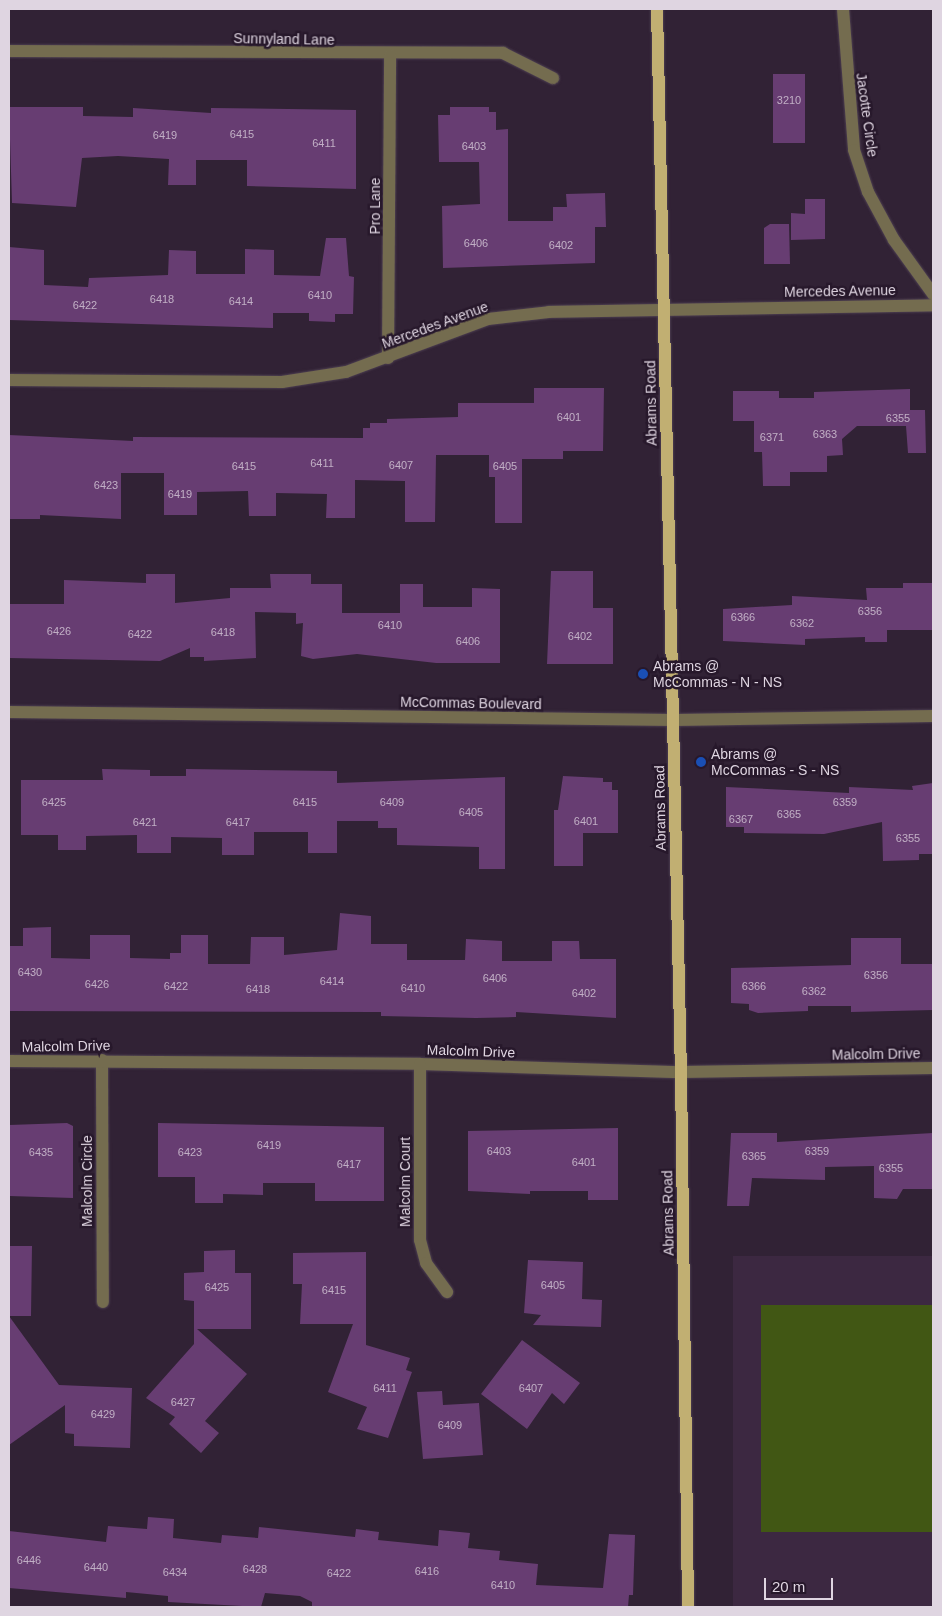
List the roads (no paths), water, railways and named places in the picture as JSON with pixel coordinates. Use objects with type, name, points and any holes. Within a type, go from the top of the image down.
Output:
[{"type":"main road","name":"Abrams Road","points":[[657,9],[681,1072],[688,1607]]},
{"type":"street","name":"Jacotte Circle","points":[[844,9],[845,77],[862,175],[894,240],[933,294]]},
{"type":"street","name":"Sunnyland Lane","points":[[9,51],[504,53],[552,78]]},
{"type":"street","name":"Pro Lane","points":[[388,358],[390,54]]},
{"type":"street","name":"Mercedes Avenue","points":[[9,380],[282,382],[346,372],[388,358],[488,319],[549,312],[933,304]]},
{"type":"street","name":"McCommas Boulevard","points":[[9,712],[674,720],[933,716]]},
{"type":"street","name":"Malcolm Drive","points":[[9,1061],[102,1060],[420,1064],[681,1072],[933,1068]]},
{"type":"street","name":"Malcolm Circle","points":[[102,1060],[102,1302]]},
{"type":"street","name":"Malcolm Court","points":[[420,1064],[420,1240],[426,1262],[447,1292]]},
{"type":"place","name":"Abrams @ McCommas - N - NS","points":[[643,674]]},
{"type":"place","name":"Abrams @ McCommas - S - NS","points":[[701,762]]}]
